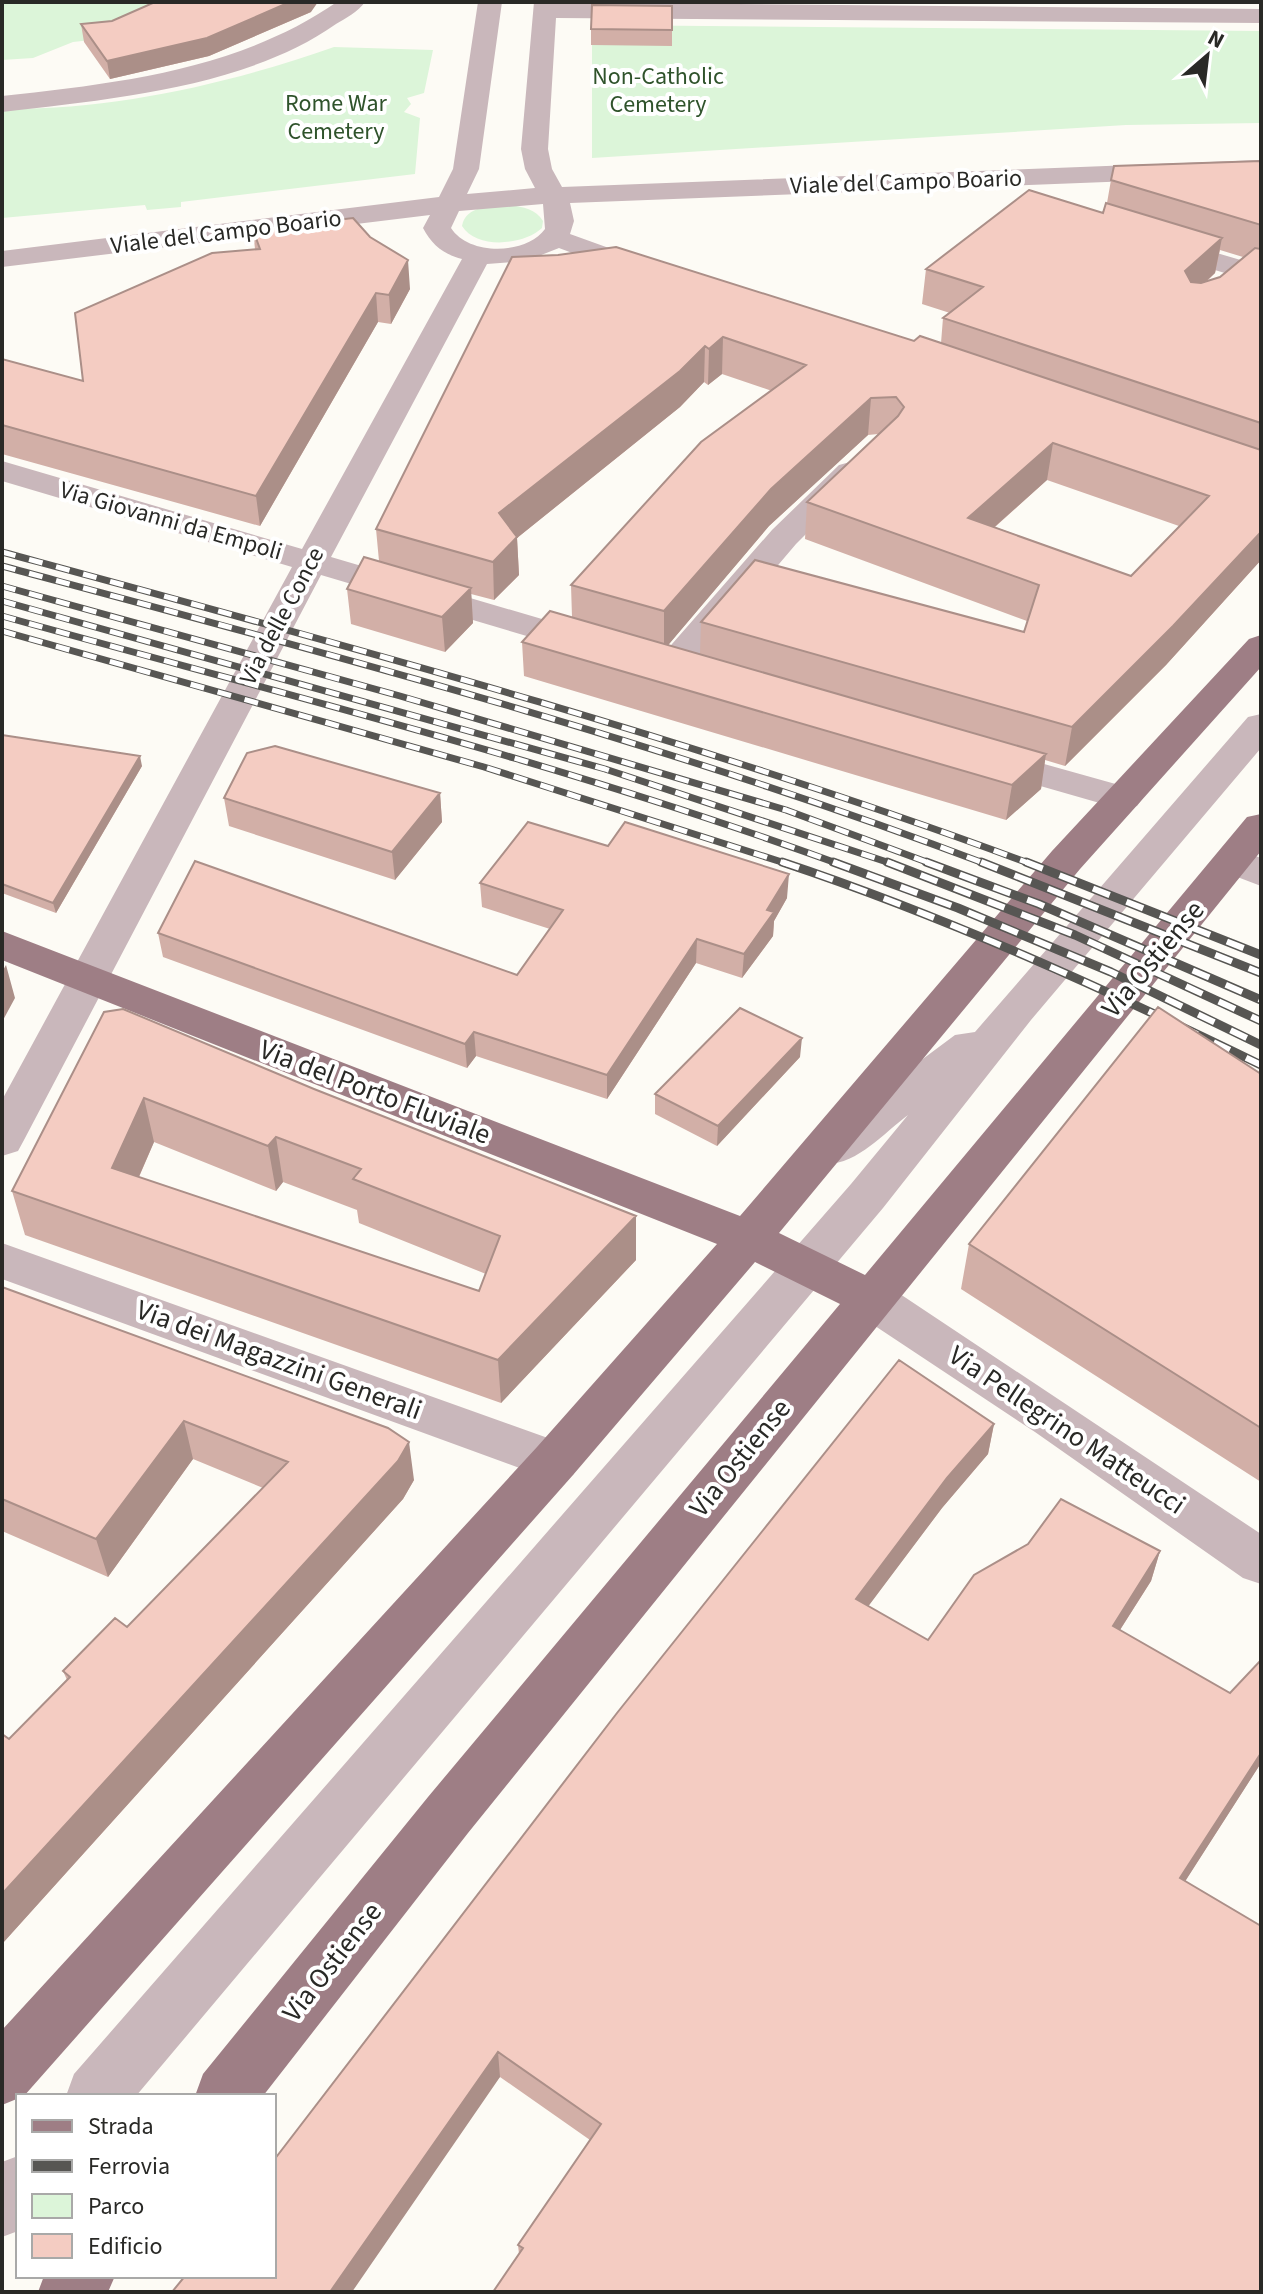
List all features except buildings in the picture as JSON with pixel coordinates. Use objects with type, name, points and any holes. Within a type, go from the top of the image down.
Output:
[{"type":"main road","points":[[2,2075],[555,1461],[749,1238],[1046,884],[1261,646]]},
{"type":"main road","name":"Via Ostiense","points":[[227,2094],[458,1803],[871,1299],[1247,867],[1261,826]]},
{"type":"main road","name":"Via del Porto Fluviale","points":[[2,945],[749,1238]]},
{"type":"main road","points":[[749,1238],[871,1299]]},
{"type":"street","points":[[2,104],[116,88],[250,58],[305,35],[353,2]]},
{"type":"street","points":[[490,2],[466,169],[451,204],[439,220],[440,235],[471,267],[533,278]]},
{"type":"street","points":[[554,237],[560,219],[536,162],[535,150],[546,6],[1082,8],[1261,16]]},
{"type":"street","name":"Viale del Campo Boario","points":[[2,259],[451,204],[551,196],[622,227],[958,181],[1261,168]]},
{"type":"street","points":[[958,181],[1032,205]]},
{"type":"street","points":[[471,267],[540,247],[554,237],[622,227]]},
{"type":"street","points":[[575,274],[606,270],[622,227]]},
{"type":"street","points":[[622,227],[672,280]]},
{"type":"street","points":[[1127,235],[1252,272]]},
{"type":"street","name":"Via delle Conce","points":[[2,1140],[471,267]]},
{"type":"street","points":[[1214,293],[1252,272]]},
{"type":"street","name":"Via Giovanni da Empoli","points":[[2,471],[659,664],[870,454]]},
{"type":"street","points":[[98,2094],[867,1196],[1016,1010],[1261,725]]},
{"type":"street","points":[[951,748],[1124,798]]},
{"type":"street","points":[[809,1166],[1016,1010]]},
{"type":"street","name":"Via dei Magazzini Generali","points":[[2,1261],[555,1461]]},
{"type":"street","name":"Via Pellegrino Matteucci","points":[[871,1299],[1052,1418],[1261,1562]]},
{"type":"street","points":[[2,2206],[16,2189]]},
{"type":"green space","points":[[2,2],[192,2],[118,37],[73,42],[33,58],[2,60]]},
{"type":"green space","name":"Non-Catholic Cemetery","points":[[592,25],[1261,31],[1261,123],[1126,125],[592,158]]},
{"type":"green space","name":"Rome War Cemetery","points":[[334,47],[433,50],[424,93],[407,98],[411,104],[404,112],[420,118],[415,174],[181,202],[181,207],[147,210],[145,205],[2,218],[2,109],[129,100],[212,83]]},
{"type":"green space","points":[[510,205],[533,211],[543,221],[542,228],[513,241],[489,242],[469,234],[462,226],[464,219],[474,210]]},
{"type":"railway","points":[[2,552],[391,659],[649,735],[1031,864]]},
{"type":"railway","points":[[2,566],[374,667],[621,740],[743,778],[986,864]]},
{"type":"railway","points":[[2,586],[400,696],[786,810],[932,864]]},
{"type":"railway","points":[[2,601],[605,769],[887,862]]},
{"type":"railway","points":[[2,616],[528,762],[839,864]]},
{"type":"railway","points":[[2,631],[484,767],[786,863]]},
{"type":"railway","points":[[782,862],[786,863]]},
{"type":"railway","points":[[833,862],[958,908],[1111,972],[1261,1045]]},
{"type":"railway","points":[[887,862],[893,864]]},
{"type":"railway","points":[[887,862],[1075,935],[1261,1021]]},
{"type":"railway","points":[[926,862],[1039,904],[1261,1000]]},
{"type":"railway","points":[[981,862],[1261,973]]},
{"type":"railway","points":[[1026,862],[1261,955]]},
{"type":"railway","points":[[786,863],[965,930],[1144,1009],[1261,1065]]}]
